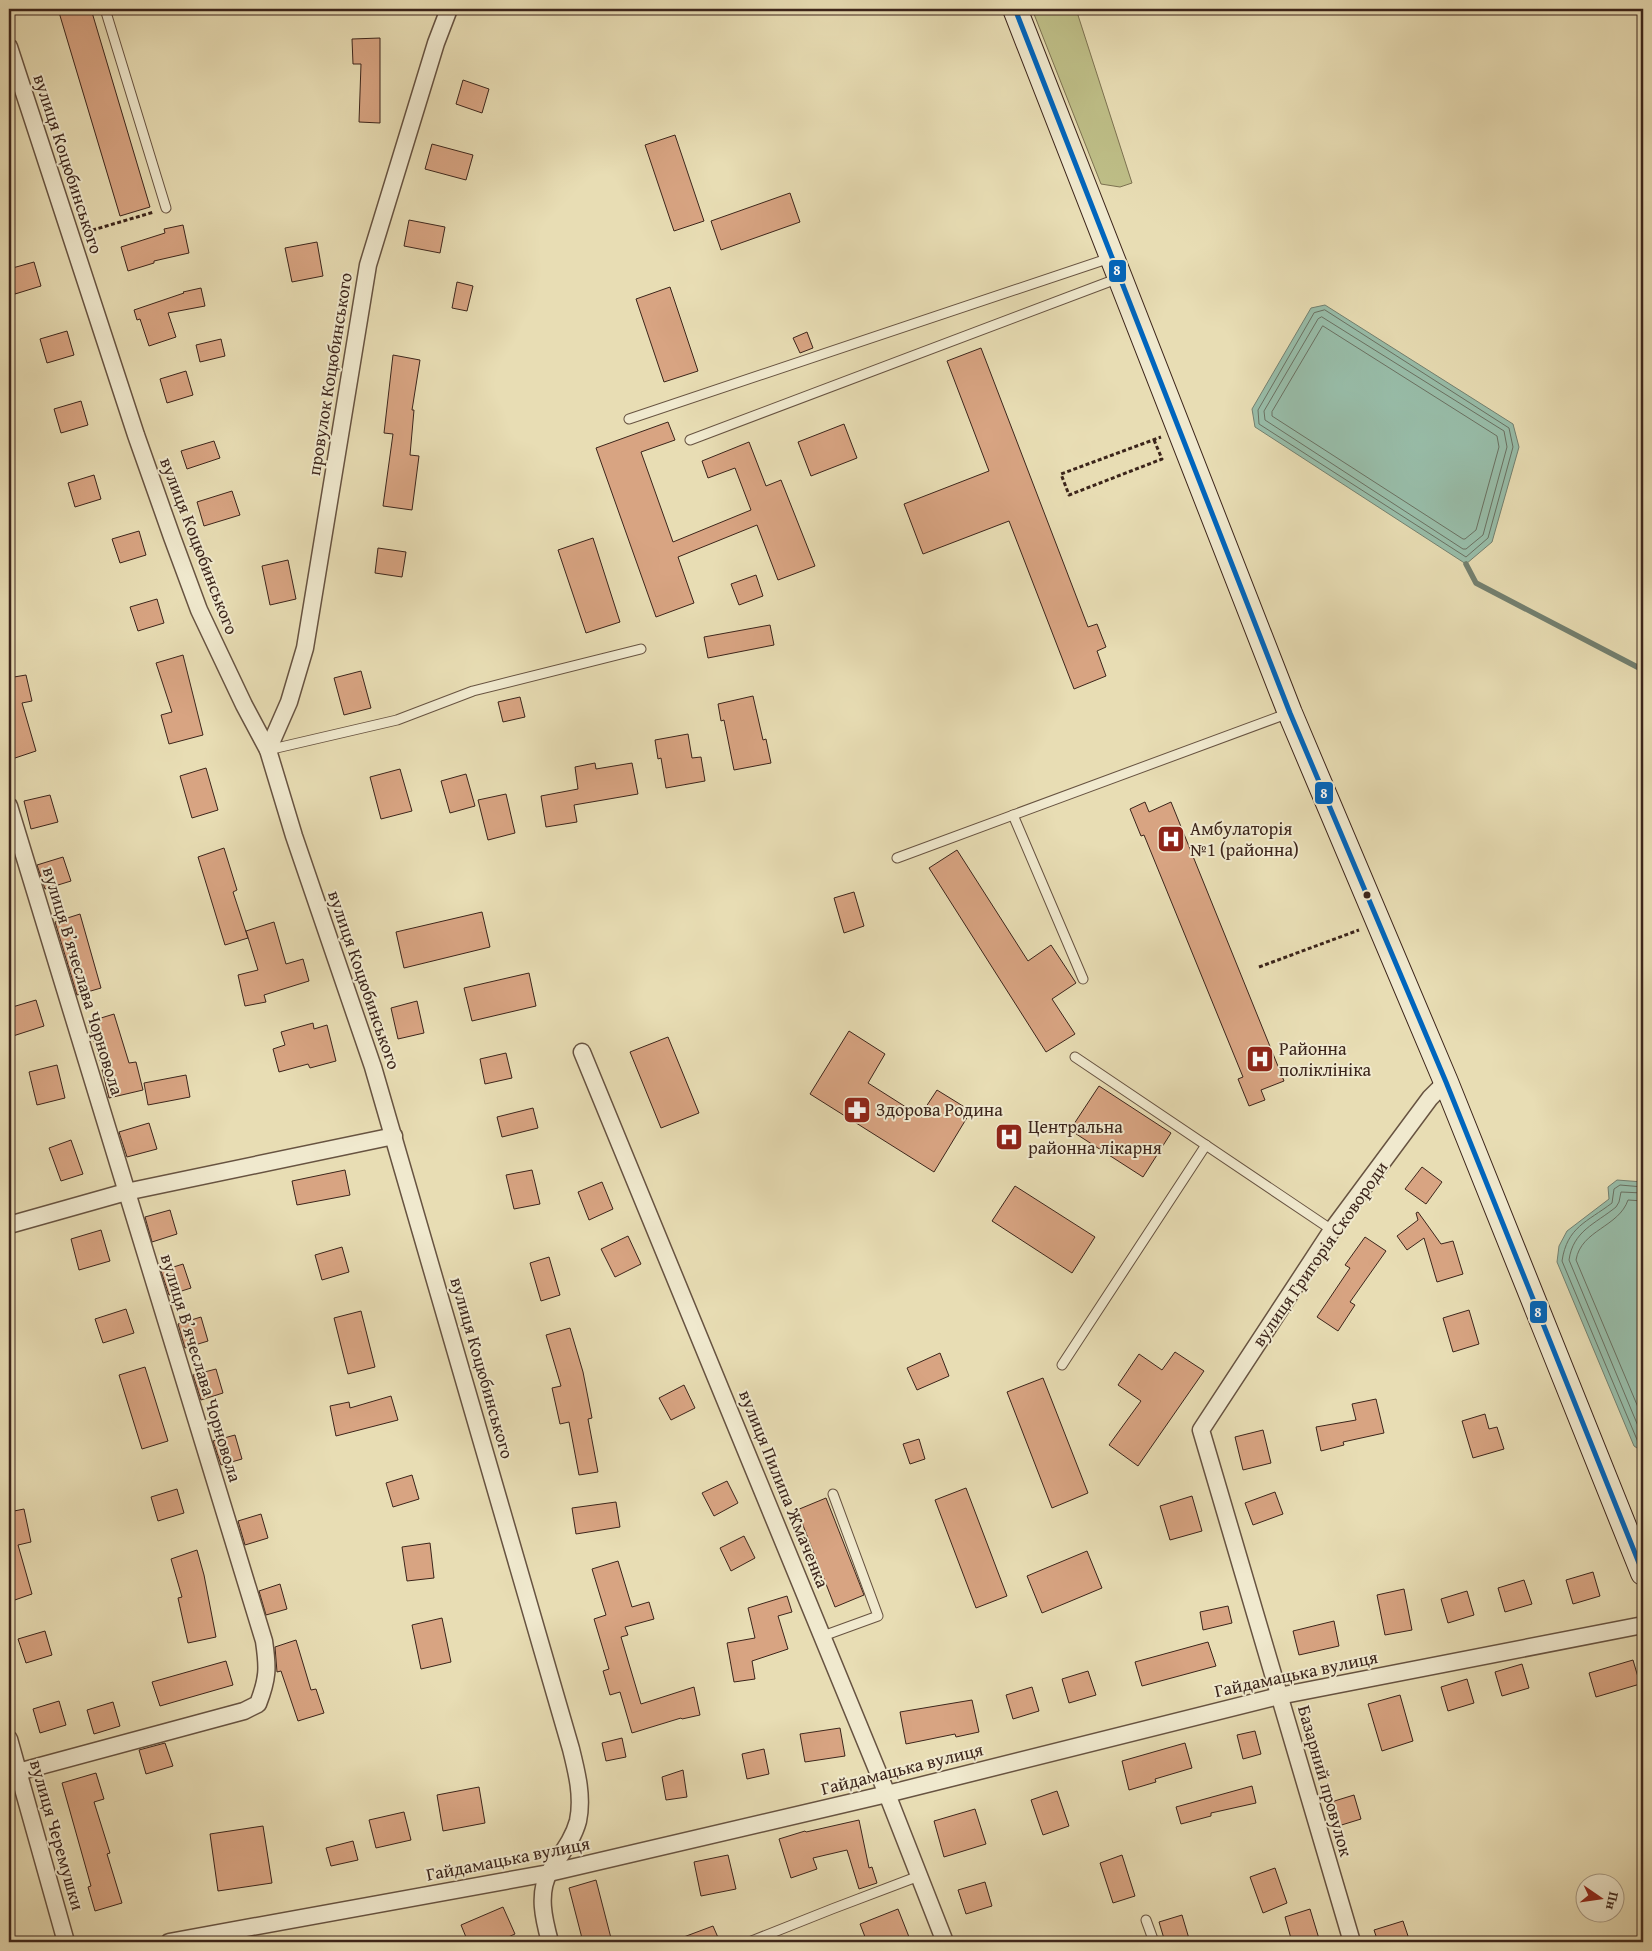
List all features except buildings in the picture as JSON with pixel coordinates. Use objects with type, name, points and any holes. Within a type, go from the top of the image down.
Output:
[{"type":"street","name":"провулок Коцюбинського","points":[[268,750],[289,702],[305,648],[368,265],[436,43],[449,9]]},
{"type":"street","points":[[1015,9],[1290,713],[1446,1082],[1643,1573]]},
{"type":"street","name":"вулиця Коцюбинського","points":[[9,47],[136,434],[194,598],[244,705],[268,750],[294,836],[373,1067],[577,1770],[580,1807],[578,1822],[574,1834],[549,1874],[543,1896],[542,1916],[550,1942]]},
{"type":"street","name":"вулиця Вʼячеслава Чорновола","points":[[9,806],[264,1641],[267,1663],[266,1683],[258,1704],[244,1711],[18,1772]]},
{"type":"street","name":"вулиця Пилипа Жмаченка","points":[[582,1052],[887,1794],[945,1942]]},
{"type":"street","name":"вулиця Григорія Сковороди","points":[[1201,1430],[1332,1230],[1430,1098],[1446,1082]]},
{"type":"street","points":[[9,1225],[126,1192],[394,1136]]},
{"type":"street","name":"Базарний провулок","points":[[1201,1430],[1352,1942]]},
{"type":"street","name":"Гайдамацька вулиця","points":[[169,1942],[549,1874],[887,1794],[1279,1696],[1643,1625]]},
{"type":"street","name":"вулиця Черемушки","points":[[9,1739],[66,1942]]},
{"type":"lane","points":[[105,9],[166,208]]},
{"type":"lane","points":[[629,419],[1115,268]]},
{"type":"lane","points":[[690,440],[1115,268]]},
{"type":"lane","points":[[268,750],[397,720],[473,691],[641,650]]},
{"type":"lane","points":[[897,858],[1290,713]]},
{"type":"lane","points":[[1013,815],[1083,979]]},
{"type":"lane","points":[[1075,1057],[1332,1230]]},
{"type":"lane","points":[[1062,1365],[1206,1146]]},
{"type":"lane","points":[[822,1636],[878,1616],[833,1494]]},
{"type":"lane","points":[[748,1942],[832,1908],[920,1876]]},
{"type":"lane","points":[[1146,1920],[1154,1942]]},
{"type":"path","points":[[71,236],[166,208]]},
{"type":"path","points":[[1154,440],[1162,459],[1069,495],[1061,474],[1169,434]]},
{"type":"path","points":[[1258,967],[1366,927]]},
{"type":"shaded area","points":[[1032,9],[1076,9],[1132,183],[1120,187],[1101,184]]},
{"type":"water","points":[[1325,305],[1513,424],[1519,447],[1492,542],[1466,564],[1255,427],[1252,409],[1311,308]]},
{"type":"water","points":[[1617,1180],[1643,1182],[1643,1452],[1634,1446],[1557,1262],[1559,1246],[1567,1231],[1609,1199],[1608,1187]]},
{"type":"waterway","points":[[1466,564],[1476,583],[1643,670]]},
{"type":"transit line","name":"8","points":[[1015,9],[1290,713],[1446,1082],[1643,1573]]},
{"type":"place","name":"Амбулаторія №1 (районна)","points":[[1171,839]]},
{"type":"place","name":"Районна поліклініка","points":[[1260,1059]]},
{"type":"place","name":"Здорова Родина","points":[[857,1110]]},
{"type":"place","name":"Центральна районна лікарня","points":[[1009,1137]]}]
